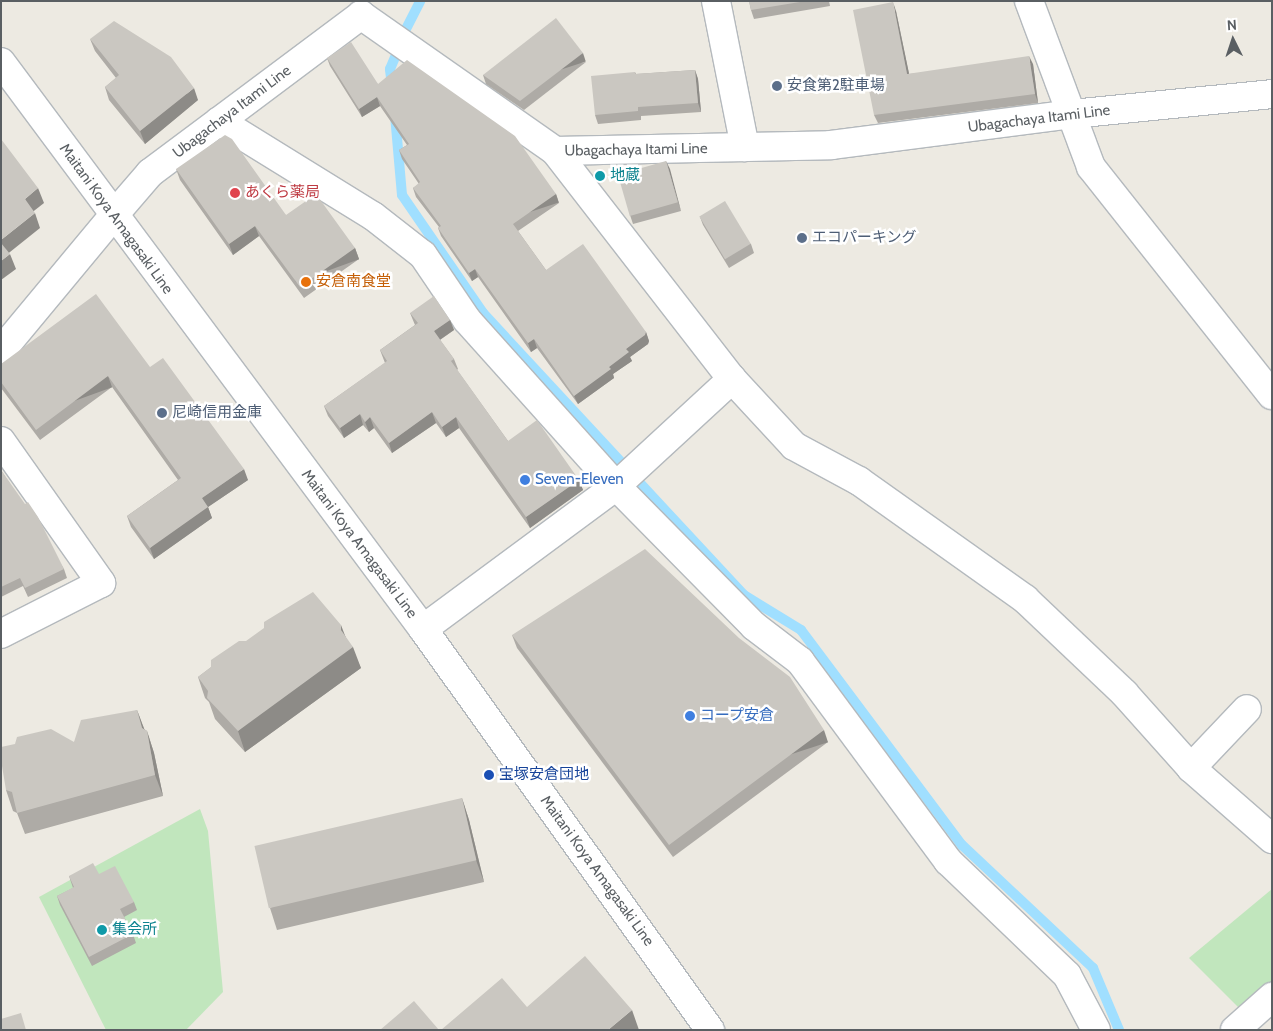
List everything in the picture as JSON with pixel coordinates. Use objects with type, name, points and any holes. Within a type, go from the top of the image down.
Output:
[{"type":"street","points":[[716,1],[745,147]]},
{"type":"street","points":[[1029,1],[1090,167],[1272,395]]},
{"type":"street","name":"Ubagachaya Itami Line","points":[[1,351],[150,172],[219,121],[356,8],[555,151],[831,145],[1072,114],[1272,94]]},
{"type":"street","name":"Maitani Koya Amagasaki Line","points":[[1,62],[113,216],[422,629],[710,1030]]},
{"type":"street","points":[[219,121],[373,216],[423,255],[467,320],[616,486],[754,626],[800,661],[948,862],[1067,975],[1096,1030]]},
{"type":"street","points":[[555,151],[732,379],[794,446],[858,481],[1025,599],[1124,693],[1192,768],[1272,839]]},
{"type":"street","points":[[422,629],[616,486],[732,379]]},
{"type":"street","points":[[1,441],[102,584],[1,634]]},
{"type":"street","points":[[1192,768],[1247,709]]},
{"type":"street","points":[[1236,1030],[1272,997]]},
{"type":"green space","points":[[200,809],[208,831],[223,992],[186,1030],[106,1030],[39,897]]},
{"type":"green space","points":[[1272,889],[1272,982],[1241,1010],[1189,958]]},
{"type":"building","points":[[749,1],[806,1],[751,10]]},
{"type":"building","points":[[893,2],[907,74],[1029,56],[1035,94],[874,115],[853,10]]},
{"type":"building","points":[[556,18],[583,53],[520,101],[483,75]]},
{"type":"building","points":[[114,21],[171,57],[194,88],[140,131],[105,87],[119,75],[90,39]]},
{"type":"building","points":[[351,42],[378,84],[407,60],[515,136],[556,194],[513,224],[546,270],[583,244],[646,332],[645,335],[626,349],[629,352],[609,367],[611,369],[574,396],[534,339],[528,343],[475,269],[469,273],[438,228],[441,226],[413,188],[420,182],[399,150],[409,144],[377,97],[359,109],[327,58]]},
{"type":"building","points":[[695,70],[698,103],[638,107],[638,111],[595,115],[591,76]]},
{"type":"building","points":[[225,135],[232,139],[286,215],[316,194],[355,248],[300,287],[255,226],[229,244],[176,169]]},
{"type":"building","points":[[1,139],[38,188],[25,199],[35,213],[1,240]]},
{"type":"building","points":[[666,161],[678,202],[630,216],[618,175]]},
{"type":"building","points":[[725,201],[751,244],[725,259],[699,216]]},
{"type":"building","points":[[1,243],[10,254],[1,261]]},
{"type":"building","points":[[96,294],[150,367],[163,358],[244,469],[202,498],[208,507],[150,548],[127,516],[181,478],[108,376],[36,430],[1,382],[1,364]]},
{"type":"building","points":[[434,296],[450,320],[434,331],[454,359],[451,361],[508,441],[537,420],[579,480],[526,517],[456,417],[442,427],[432,412],[389,443],[370,417],[365,422],[360,414],[340,428],[324,406],[387,361],[380,350],[418,323],[410,313]]},
{"type":"building","points":[[1,470],[25,504],[28,502],[38,517],[64,569],[25,588],[20,578],[1,587]]},
{"type":"building","name":"コープ安倉","points":[[645,549],[739,638],[790,677],[824,730],[669,845],[512,635]]},
{"type":"building","points":[[313,592],[341,625],[341,630],[353,647],[238,731],[207,698],[208,691],[198,677],[211,667],[211,660],[239,641],[246,641],[264,628],[264,622]]},
{"type":"building","points":[[137,710],[142,728],[147,731],[155,775],[17,813],[12,792],[6,790],[1,760],[1,747],[15,744],[17,737],[51,729],[74,742],[81,720]]},
{"type":"building","points":[[462,798],[476,860],[269,908],[254,846]]},
{"type":"building","name":"集会所","points":[[93,863],[99,874],[115,866],[134,902],[120,909],[133,934],[89,957],[57,896],[74,887],[69,876]]},
{"type":"building","points":[[585,956],[632,1010],[608,1030],[441,1030],[502,978],[527,1007]]},
{"type":"building","points":[[414,1001],[439,1030],[380,1030]]},
{"type":"building","points":[[21,1013],[26,1030],[1,1030],[1,1019]]},
{"type":"waterway","points":[[406,29],[420,1]]},
{"type":"waterway","points":[[392,86],[390,69],[396,55]]},
{"type":"waterway","points":[[395,115],[402,195],[483,313],[621,462]]},
{"type":"waterway","points":[[637,480],[744,595],[801,630],[962,845],[1093,968],[1119,1030]]},
{"type":"place","name":"安食第2駐車場","points":[[777,86]]},
{"type":"place","name":"地蔵","points":[[600,176]]},
{"type":"place","name":"あくら薬局","points":[[235,193]]},
{"type":"place","name":"エコパーキング","points":[[802,238]]},
{"type":"place","name":"安倉南食堂","points":[[306,282]]},
{"type":"place","name":"尼崎信用金庫","points":[[162,413]]},
{"type":"place","name":"Seven-Eleven","points":[[525,480]]},
{"type":"place","name":"コープ安倉","points":[[690,716]]},
{"type":"place","name":"宝塚安倉団地","points":[[489,775]]},
{"type":"place","name":"集会所","points":[[102,930]]}]
